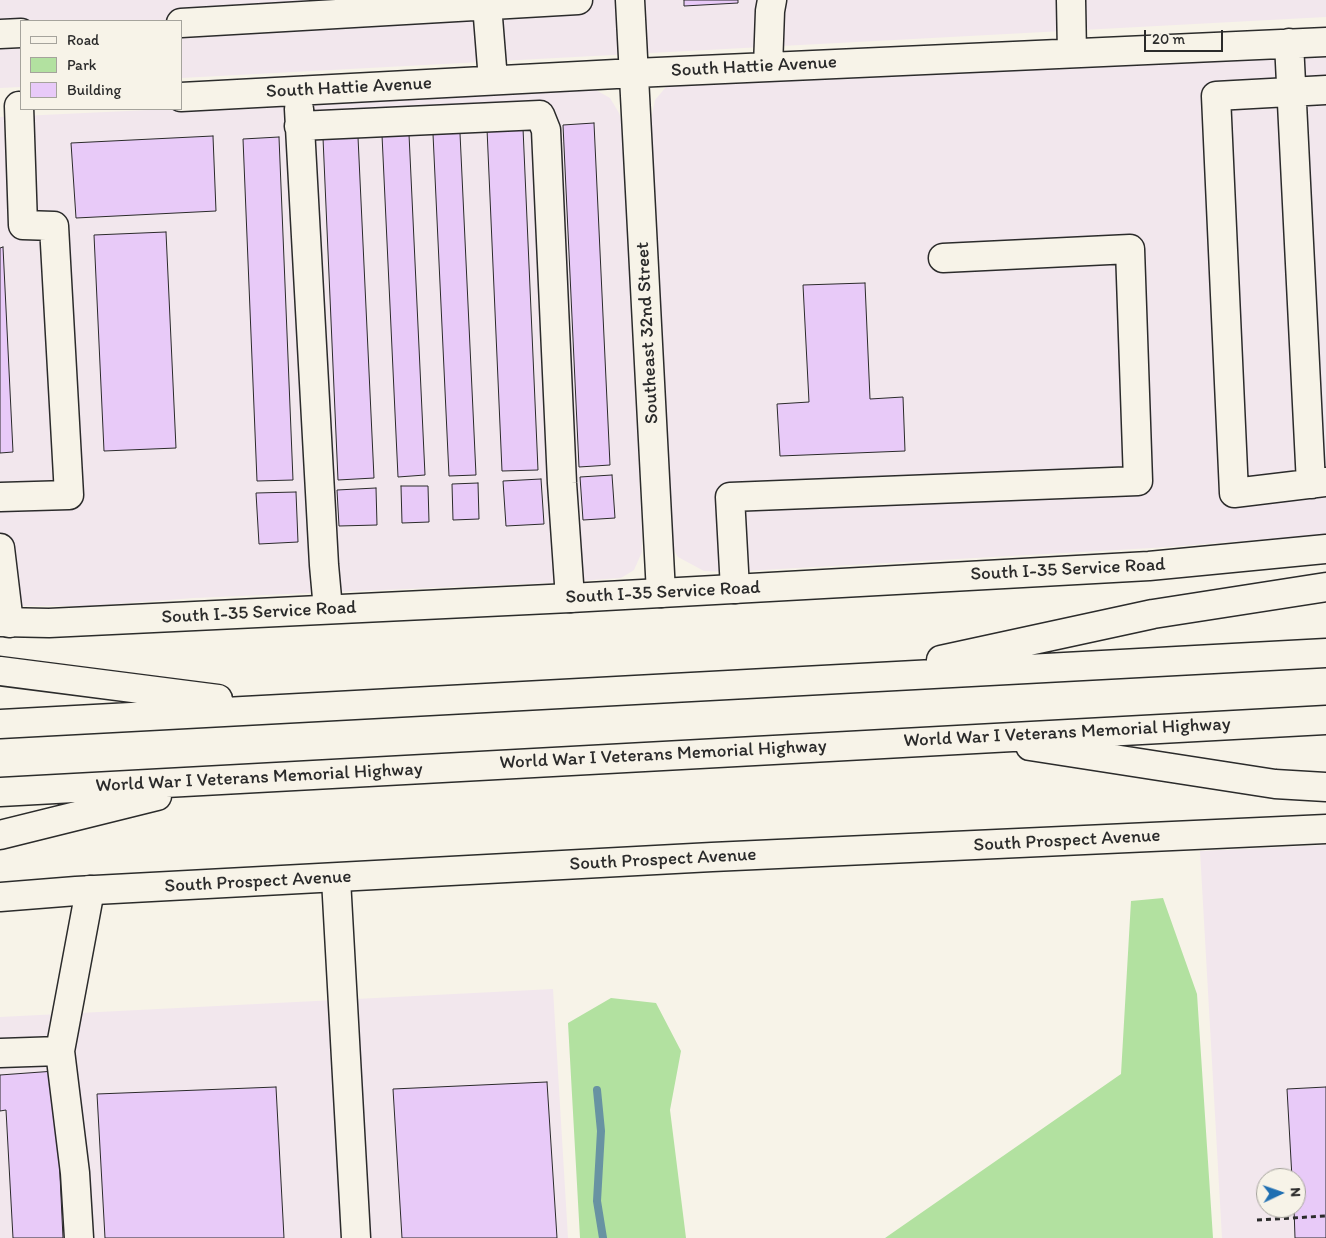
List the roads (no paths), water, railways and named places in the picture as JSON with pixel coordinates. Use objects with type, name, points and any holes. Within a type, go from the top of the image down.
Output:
[{"type":"main road","points":[[182,23],[578,0]]},
{"type":"main road","name":"Southeast 32nd Street","points":[[630,0],[661,593]]},
{"type":"main road","points":[[768,67],[772,0]]},
{"type":"main road","points":[[1071,0],[1072,53]]},
{"type":"main road","points":[[487,6],[493,80]]},
{"type":"main road","points":[[0,34],[20,32]]},
{"type":"main road","name":"South Hattie Avenue","points":[[182,97],[635,73],[1326,42]]},
{"type":"main road","points":[[1289,44],[1291,92],[1318,483],[1234,493],[1216,96],[1291,92],[1326,90]]},
{"type":"main road","points":[[299,91],[299,126],[328,610]]},
{"type":"main road","points":[[0,497],[69,496],[54,226],[24,225],[13,106]]},
{"type":"main road","points":[[299,126],[540,115],[546,130],[562,483],[570,598]]},
{"type":"main road","points":[[735,589],[730,496],[1138,480],[1130,249],[943,258]]},
{"type":"main road","points":[[0,548],[4,622]]},
{"type":"main road","name":"South I-35 Service Road","points":[[4,622],[49,623],[735,589],[1149,566],[1326,549]]},
{"type":"main road","points":[[861,677],[1153,614],[1326,587]]},
{"type":"main road","points":[[0,724],[1326,653]]},
{"type":"main road","points":[[0,671],[286,708]]},
{"type":"main road","name":"World War I Veterans Memorial Highway","points":[[0,792],[1326,720]]},
{"type":"main road","points":[[974,738],[1275,784],[1326,787]]},
{"type":"main road","points":[[0,835],[222,780]]},
{"type":"main road","name":"South Prospect Avenue","points":[[0,898],[90,890],[1326,828]]},
{"type":"main road","points":[[336,879],[356,1238]]},
{"type":"main road","points":[[79,1238],[75,1173],[60,1050],[90,890]]},
{"type":"main road","points":[[0,1052],[60,1050]]},
{"type":"waterway","points":[[597,1090],[601,1131],[597,1201],[603,1238]]}]
